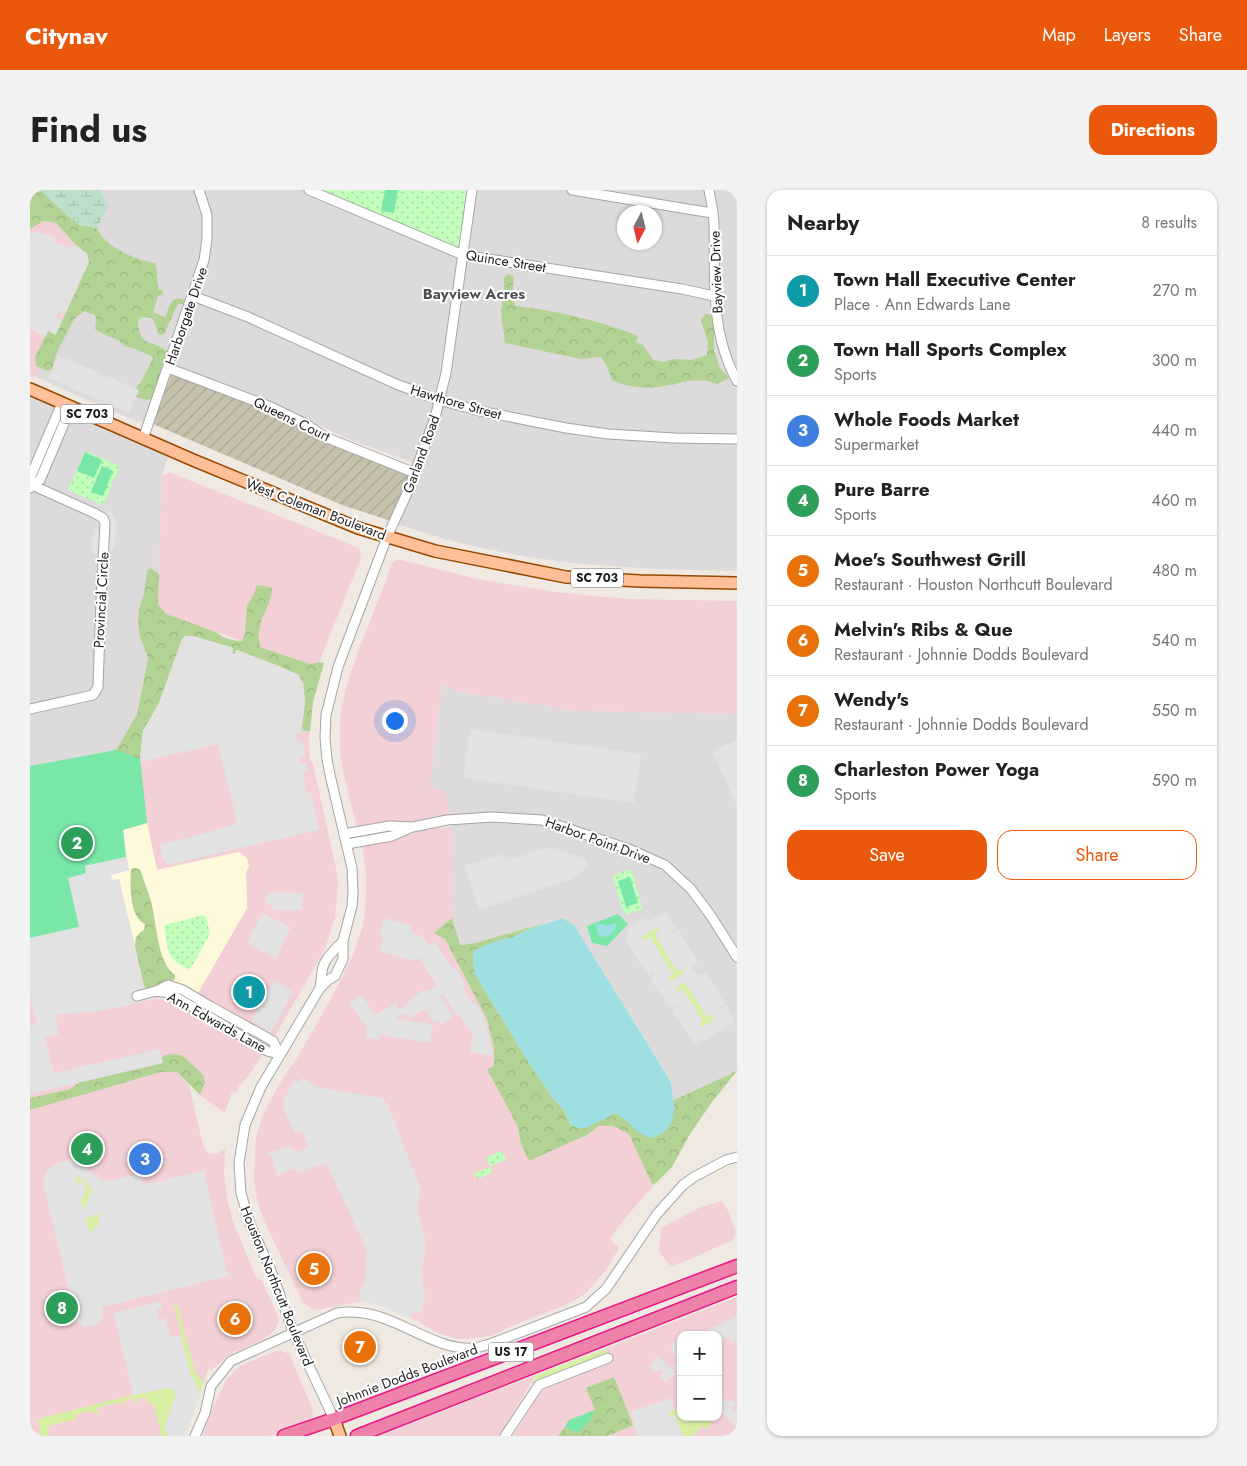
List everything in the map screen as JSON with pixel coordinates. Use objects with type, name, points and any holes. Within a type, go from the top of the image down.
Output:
[{"type":"highway","name":"Johnnie Dodds Boulevard","points":[[284,1436],[334,1419],[737,1266]]},
{"type":"highway","points":[[672,1313],[684,1302],[737,1280]]},
{"type":"highway","name":"US 17","points":[[357,1436],[737,1287]]},
{"type":"main road","name":"West Coleman Boulevard","points":[[30,390],[358,528],[436,551],[566,577],[737,583]]},
{"type":"main road","points":[[334,1419],[340,1436]]},
{"type":"street","name":"Harborgate Drive","points":[[143,439],[204,260],[207,239],[207,215],[199,190]]},
{"type":"street","name":"Quince Street","points":[[309,190],[463,255],[682,289],[714,296]]},
{"type":"street","name":"Garland Road","points":[[387,537],[408,491],[435,418],[446,373],[472,190]]},
{"type":"street","points":[[572,190],[712,213]]},
{"type":"street","name":"Bayview Drive","points":[[709,190],[714,222],[714,296],[721,338],[737,381]]},
{"type":"street","name":"Hawthore Street","points":[[193,296],[248,317],[379,377],[439,400],[478,411],[608,434],[737,439]]},
{"type":"street","name":"Queens Court","points":[[168,368],[271,407],[326,436],[415,473]]},
{"type":"street","name":"Provincial Circle","points":[[31,482],[40,480],[66,405]]},
{"type":"street","name":"Provincial Circle","points":[[30,709],[93,695],[98,688],[105,523],[104,518],[31,482]]},
{"type":"street","name":"Houston Northcutt Boulevard","points":[[334,1419],[294,1334],[270,1268],[250,1224],[241,1193],[239,1164],[245,1126],[261,1087],[320,988],[335,976],[343,959],[343,941],[352,906],[352,868],[327,760],[325,738],[326,715],[338,666],[387,537]]},
{"type":"street","name":"Harbor Point Drive","points":[[346,844],[392,836],[413,827],[447,820],[492,817],[542,820],[629,849],[665,865],[691,889],[737,957]]},
{"type":"street","name":"Harbor Point Drive","points":[[344,834],[389,826],[413,827]]},
{"type":"street","name":"Houston Northcutt Boulevard","points":[[320,988],[322,971],[331,953],[343,941]]},
{"type":"street","name":"Ann Edwards Lane","points":[[137,996],[156,991],[168,985],[184,990],[273,1041],[279,1054]]},
{"type":"street","name":"Johnnie Dodds Boulevard","points":[[195,1436],[205,1413],[211,1386],[231,1361],[337,1313],[350,1311],[381,1316],[444,1344],[475,1348],[586,1307],[606,1289],[657,1214],[683,1185],[726,1160],[737,1157]]},
{"type":"street","points":[[505,1436],[539,1385],[608,1358]]},
{"type":"shaded area","points":[[100,190],[737,190],[737,571],[656,569],[581,564],[528,557],[444,539],[393,523],[415,463],[348,439],[291,412],[178,366],[166,368],[145,420],[138,422],[36,377],[89,262],[87,254],[97,228],[109,206]]},
{"type":"shaded area","points":[[45,221],[56,223],[87,254],[89,262],[36,377],[30,375],[30,229]]},
{"type":"shaded area","points":[[34,232],[55,237],[55,243],[66,246],[66,249],[69,244],[78,247],[87,254],[89,262],[65,314],[57,312],[56,318],[62,320],[56,335],[48,331],[45,337],[30,329],[30,233]]},
{"type":"shaded area","points":[[58,355],[139,390],[129,413],[48,378]]},
{"type":"shaded area","points":[[172,372],[286,419],[321,440],[410,475],[391,521],[342,505],[153,424]]},
{"type":"shaded area","points":[[30,389],[170,451],[162,475],[158,604],[137,714],[116,750],[30,766]]},
{"type":"shaded area","points":[[171,473],[359,548],[361,558],[319,662],[310,664],[167,615],[158,604],[162,475]]},
{"type":"shaded area","points":[[110,509],[116,524],[115,550],[109,550],[110,524],[106,513]]},
{"type":"shaded area","points":[[93,529],[101,529],[99,555],[92,554]]},
{"type":"shaded area","points":[[398,559],[482,580],[556,592],[632,599],[737,601],[737,714],[578,711],[457,691],[442,685],[430,788],[446,791],[450,817],[357,828],[340,752],[340,717],[346,687],[357,655],[392,564]]},
{"type":"shaded area","points":[[185,636],[193,636],[233,648],[233,654],[235,654],[236,650],[298,674],[303,682],[305,702],[301,734],[297,733],[296,735],[299,742],[304,743],[305,756],[301,757],[299,763],[306,762],[308,771],[303,772],[306,791],[307,793],[311,792],[319,830],[167,865],[166,859],[162,859],[160,845],[234,825],[237,822],[218,744],[141,762],[140,759],[143,731],[159,703],[182,639]]},
{"type":"shaded area","points":[[442,685],[457,691],[578,711],[737,714],[737,1071],[674,1100],[670,1079],[574,925],[562,918],[475,943],[459,945],[452,918],[451,827],[446,791],[430,788]]},
{"type":"shaded area","points":[[313,702],[309,741],[310,759],[313,764],[336,868],[338,883],[335,918],[325,949],[275,1036],[271,1036],[217,1008],[198,993],[247,908],[246,872],[239,852],[157,870],[147,823],[140,759]]},
{"type":"shaded area","points":[[470,729],[641,754],[634,803],[463,778]]},
{"type":"shaded area","points":[[737,740],[737,806],[712,751]]},
{"type":"shaded area","points":[[147,823],[157,870],[239,852],[247,858],[249,866],[246,872],[247,908],[198,993],[186,986],[171,982],[145,989],[119,880],[112,880],[111,875],[129,870],[123,829]]},
{"type":"shaded area","points":[[451,827],[452,918],[434,933],[445,939],[487,1019],[494,1048],[494,1066],[487,1070],[518,1127],[529,1160],[589,1134],[598,1126],[613,1126],[629,1134],[654,1185],[621,1223],[610,1239],[619,1248],[606,1270],[585,1294],[566,1305],[490,1336],[467,1339],[457,1339],[438,1333],[400,1313],[364,1301],[314,1310],[303,1303],[265,1223],[257,1200],[254,1178],[256,1137],[264,1112],[337,988],[354,952],[362,929],[365,913],[366,872],[362,844],[405,836],[422,830]]},
{"type":"shaded area","points":[[551,847],[584,858],[589,867],[571,879],[479,910],[464,866],[504,854],[506,860]]},
{"type":"shaded area","points":[[126,857],[159,1000],[174,1001],[260,1052],[262,1055],[236,1093],[232,1092],[225,1113],[200,1095],[205,1082],[193,1065],[77,1085],[70,1089],[30,1098],[30,938],[79,927]]},
{"type":"shaded area","points":[[126,857],[129,870],[111,875],[112,880],[119,879],[145,989],[155,987],[157,995],[155,999],[95,1012],[55,1014],[59,1034],[45,1037],[54,1073],[160,1049],[163,1063],[30,1094],[30,1026],[37,1024],[30,997],[30,938],[79,927],[68,878],[86,873],[85,866]]},
{"type":"shaded area","points":[[267,892],[304,893],[301,905],[303,910],[273,910],[270,904],[265,903],[265,898],[268,895]]},
{"type":"shaded area","points":[[665,912],[676,928],[670,934],[678,930],[698,961],[692,967],[698,976],[705,972],[725,1003],[719,1009],[727,1005],[734,1018],[731,1025],[696,1045],[672,1011],[677,1006],[675,1005],[670,1009],[650,978],[655,973],[653,972],[648,976],[625,939],[630,935],[627,929],[644,917],[649,922]],"holes":[[[657,928],[659,931],[655,935],[677,971],[685,970],[684,973],[672,981],[669,980],[669,977],[673,974],[650,937],[646,940],[642,939],[643,936]],[[685,982],[707,1017],[715,1016],[708,1024],[702,1027],[699,1027],[699,1025],[703,1021],[683,989],[679,992],[676,991],[676,988]]]},
{"type":"shaded area","points":[[262,913],[291,927],[276,958],[247,944]]},
{"type":"shaded area","points":[[383,918],[412,925],[411,932],[424,938],[429,945],[435,942],[452,968],[455,967],[466,985],[462,987],[472,1004],[475,1002],[484,1017],[492,1047],[492,1056],[470,1052],[473,1032],[466,1027],[460,1014],[456,1016],[443,993],[440,995],[453,1017],[441,1024],[438,1020],[433,1022],[425,1009],[408,1019],[405,1013],[397,1017],[397,1019],[433,1024],[430,1043],[380,1035],[379,1040],[366,1037],[367,1028],[349,1002],[361,994],[375,1015],[396,1003],[399,1009],[408,1004],[408,1000],[424,990],[428,991],[436,985],[420,958],[413,960],[380,952],[383,938],[380,933]]},
{"type":"shaded area","points":[[274,981],[293,992],[271,1032],[251,1021]]},
{"type":"shaded area","points":[[161,1072],[177,1072],[189,1085],[203,1145],[207,1152],[212,1154],[218,1153],[225,1149],[224,1174],[233,1222],[257,1279],[262,1281],[279,1318],[279,1323],[274,1331],[262,1340],[227,1356],[212,1370],[208,1369],[189,1426],[182,1436],[30,1436],[30,1110]]},
{"type":"shaded area","points":[[301,1077],[326,1089],[377,1097],[383,1099],[388,1105],[420,1187],[418,1209],[425,1237],[425,1251],[421,1267],[425,1297],[421,1314],[415,1311],[410,1318],[379,1305],[364,1301],[360,1302],[360,1290],[365,1283],[366,1248],[326,1163],[297,1173],[295,1168],[277,1176],[272,1157],[267,1153],[288,1147],[298,1152],[307,1148],[308,1145],[302,1131],[295,1133],[283,1107],[284,1100],[294,1080],[301,1083]]},
{"type":"shaded area","points":[[69,1160],[83,1166],[101,1180],[107,1181],[140,1174],[143,1185],[207,1170],[205,1177],[227,1271],[232,1275],[102,1307],[102,1323],[83,1327],[83,1325],[73,1320],[67,1297],[70,1296],[44,1188],[46,1173],[52,1166]],"holes":[[[77,1176],[91,1186],[92,1192],[83,1208],[80,1200],[86,1192],[85,1185],[82,1181],[77,1185]],[[97,1212],[100,1223],[90,1234],[86,1219],[91,1215],[92,1218]]]},
{"type":"shaded area","points":[[722,1201],[736,1232],[733,1240],[671,1266],[659,1252],[661,1228],[701,1207]]},
{"type":"shaded area","points":[[737,1297],[737,1436],[513,1436],[539,1395],[545,1389],[609,1360],[605,1349]]},
{"type":"shaded area","points":[[161,1301],[162,1308],[156,1310],[158,1319],[166,1319],[170,1337],[181,1336],[191,1378],[194,1378],[197,1389],[201,1391],[189,1426],[182,1436],[168,1436],[167,1431],[164,1430],[176,1394],[174,1390],[168,1388],[133,1395],[114,1314]]},
{"type":"shaded area","points":[[737,1317],[737,1340],[731,1343],[727,1337],[722,1339],[722,1331],[709,1331],[708,1329]]},
{"type":"shaded area","points":[[677,1341],[677,1359],[675,1356],[670,1344]]},
{"type":"shaded area","points":[[280,1351],[290,1355],[312,1408],[311,1419],[303,1425],[268,1436],[202,1436],[227,1379],[240,1366],[273,1352]]},
{"type":"shaded area","points":[[658,1355],[676,1373],[665,1382],[659,1376],[663,1372],[662,1370],[656,1373],[649,1366]]},
{"type":"shaded area","points":[[677,1362],[677,1371],[673,1367]]},
{"type":"shaded area","points":[[536,1375],[499,1436],[379,1436]]},
{"type":"shaded area","points":[[722,1396],[726,1402],[733,1400],[735,1405],[731,1408],[737,1415],[737,1428],[723,1413]]},
{"type":"shaded area","points":[[670,1398],[675,1411],[668,1413],[668,1415],[675,1415],[683,1436],[638,1436],[630,1412]]},
{"type":"green space","points":[[30,190],[41,190],[79,225],[97,228],[107,241],[122,252],[155,263],[158,289],[163,291],[163,295],[158,296],[153,312],[165,317],[175,299],[178,298],[186,301],[186,304],[179,304],[177,306],[164,334],[159,335],[152,318],[143,317],[138,320],[139,329],[144,339],[170,354],[154,398],[148,400],[136,397],[139,391],[136,389],[137,385],[140,384],[153,358],[124,346],[119,341],[99,332],[95,329],[95,315],[84,311],[74,319],[57,352],[52,369],[47,371],[36,366],[35,357],[48,331],[56,334],[89,262],[87,254],[56,223],[44,221],[30,229]]},
{"type":"green space","points":[[41,190],[100,190],[109,206],[97,228],[79,225]]},
{"type":"green space","points":[[314,190],[468,190],[460,247],[458,248]]},
{"type":"green space","points":[[385,190],[398,190],[394,213],[381,211]]},
{"type":"green space","points":[[507,274],[514,276],[512,295],[515,306],[578,317],[638,336],[636,342],[643,345],[653,360],[664,362],[673,359],[692,360],[707,355],[708,343],[701,320],[705,314],[709,314],[714,321],[714,351],[720,368],[729,378],[717,384],[696,380],[657,387],[631,386],[612,380],[607,366],[601,357],[581,359],[505,343],[501,311],[504,278]]},
{"type":"green space","points":[[85,451],[120,466],[103,505],[68,490]]},
{"type":"green space","points":[[85,452],[102,460],[94,478],[77,471]]},
{"type":"green space","points":[[102,466],[113,471],[103,496],[91,492]]},
{"type":"green space","points":[[150,568],[159,574],[158,604],[166,614],[235,640],[242,641],[245,633],[247,606],[257,585],[272,588],[272,594],[260,625],[260,647],[310,664],[324,663],[313,702],[310,731],[304,731],[302,728],[305,702],[303,682],[286,669],[237,650],[235,654],[232,654],[233,648],[193,636],[185,636],[159,703],[143,731],[140,759],[147,823],[88,756],[116,750],[137,714],[148,658],[140,637],[139,609],[144,594],[147,571]]},
{"type":"green space","points":[[116,750],[140,759],[147,823],[123,830],[126,857],[85,866],[86,872],[79,927],[30,938],[30,766]]},
{"type":"green space","points":[[135,868],[141,872],[150,898],[164,960],[175,975],[175,979],[171,982],[145,989],[135,949],[136,938],[144,930],[145,924],[136,915],[133,907],[131,869]]},
{"type":"green space","points":[[631,869],[643,909],[627,914],[623,911],[612,876]]},
{"type":"green space","points":[[630,877],[638,903],[626,907],[618,881]]},
{"type":"green space","points":[[618,914],[628,924],[607,946],[592,943],[587,926]]},
{"type":"green space","points":[[203,915],[206,916],[210,934],[189,969],[176,962],[169,952],[164,925]]},
{"type":"green space","points":[[452,918],[460,945],[475,943],[549,922],[510,939],[506,938],[474,951],[473,958],[475,974],[526,1058],[553,1098],[564,1110],[571,1125],[616,1113],[652,1138],[670,1124],[674,1100],[737,1071],[712,1102],[690,1134],[672,1167],[654,1185],[629,1134],[613,1126],[598,1126],[589,1134],[529,1161],[521,1144],[518,1127],[487,1069],[494,1066],[494,1048],[487,1019],[445,939],[434,933]]},
{"type":"green space","points":[[657,928],[659,931],[655,935],[677,971],[685,970],[684,973],[672,981],[669,980],[669,977],[673,974],[650,938],[643,939],[643,936]]},
{"type":"green space","points":[[685,982],[707,1017],[715,1016],[711,1022],[704,1026],[699,1027],[699,1023],[703,1021],[683,990],[676,991],[676,988]]},
{"type":"green space","points":[[170,1054],[181,1055],[203,1075],[205,1082],[200,1095],[177,1072],[161,1072],[30,1110],[30,1098],[70,1089],[80,1082],[162,1063],[161,1057]]},
{"type":"green space","points":[[502,1151],[506,1160],[490,1166],[492,1173],[477,1179],[474,1173],[490,1167],[486,1157]]},
{"type":"green space","points":[[77,1176],[90,1186],[91,1190],[90,1198],[83,1208],[80,1200],[86,1192],[78,1185]]},
{"type":"green space","points":[[97,1212],[100,1223],[89,1234],[86,1219]]},
{"type":"green space","points":[[174,1303],[178,1307],[195,1372],[204,1382],[199,1398],[201,1391],[197,1389],[191,1378]]},
{"type":"green space","points":[[605,1349],[607,1355],[531,1384],[536,1375]]},
{"type":"green space","points":[[614,1377],[633,1425],[608,1436],[558,1436],[565,1427],[577,1433],[589,1422],[595,1410],[586,1388]]},
{"type":"green space","points":[[168,1388],[174,1390],[176,1394],[164,1430],[167,1431],[168,1436],[162,1436],[153,1403],[148,1403],[146,1397],[137,1399],[137,1406],[133,1398],[125,1400],[126,1406],[121,1402],[96,1408],[99,1414],[91,1411],[74,1415],[77,1419],[51,1425],[48,1428],[49,1436],[41,1436],[38,1421],[41,1418]]},
{"type":"green space","points":[[595,1410],[589,1422],[577,1433],[565,1427],[569,1420]]},
{"type":"green space","points":[[677,1410],[677,1420],[675,1415],[669,1416],[667,1415]]},
{"type":"green space","points":[[677,1421],[711,1421],[711,1424],[707,1429],[702,1426],[692,1436],[683,1436]]},
{"type":"water","points":[[562,918],[574,925],[670,1080],[674,1106],[673,1119],[665,1131],[652,1138],[637,1131],[616,1113],[586,1128],[578,1128],[571,1125],[564,1110],[553,1098],[526,1058],[475,974],[474,951]]},
{"type":"water","points":[[615,923],[617,927],[608,937],[599,936],[596,925],[607,926]]},
{"type":"place","name":"Town Hall Sports Complex","points":[[77,843]]},
{"type":"place","name":"Town Hall Executive Center","points":[[249,992]]},
{"type":"place","name":"Pure Barre","points":[[87,1149]]},
{"type":"place","name":"Whole Foods Market","points":[[145,1159]]},
{"type":"place","name":"Moe's Southwest Grill","points":[[314,1269]]},
{"type":"place","name":"Charleston Power Yoga","points":[[62,1308]]},
{"type":"place","name":"Melvin's Ribs & Que","points":[[235,1319]]},
{"type":"place","name":"Wendy's","points":[[360,1347]]},
{"type":"district","name":"Bayview Acres","points":[[474,294]]}]
